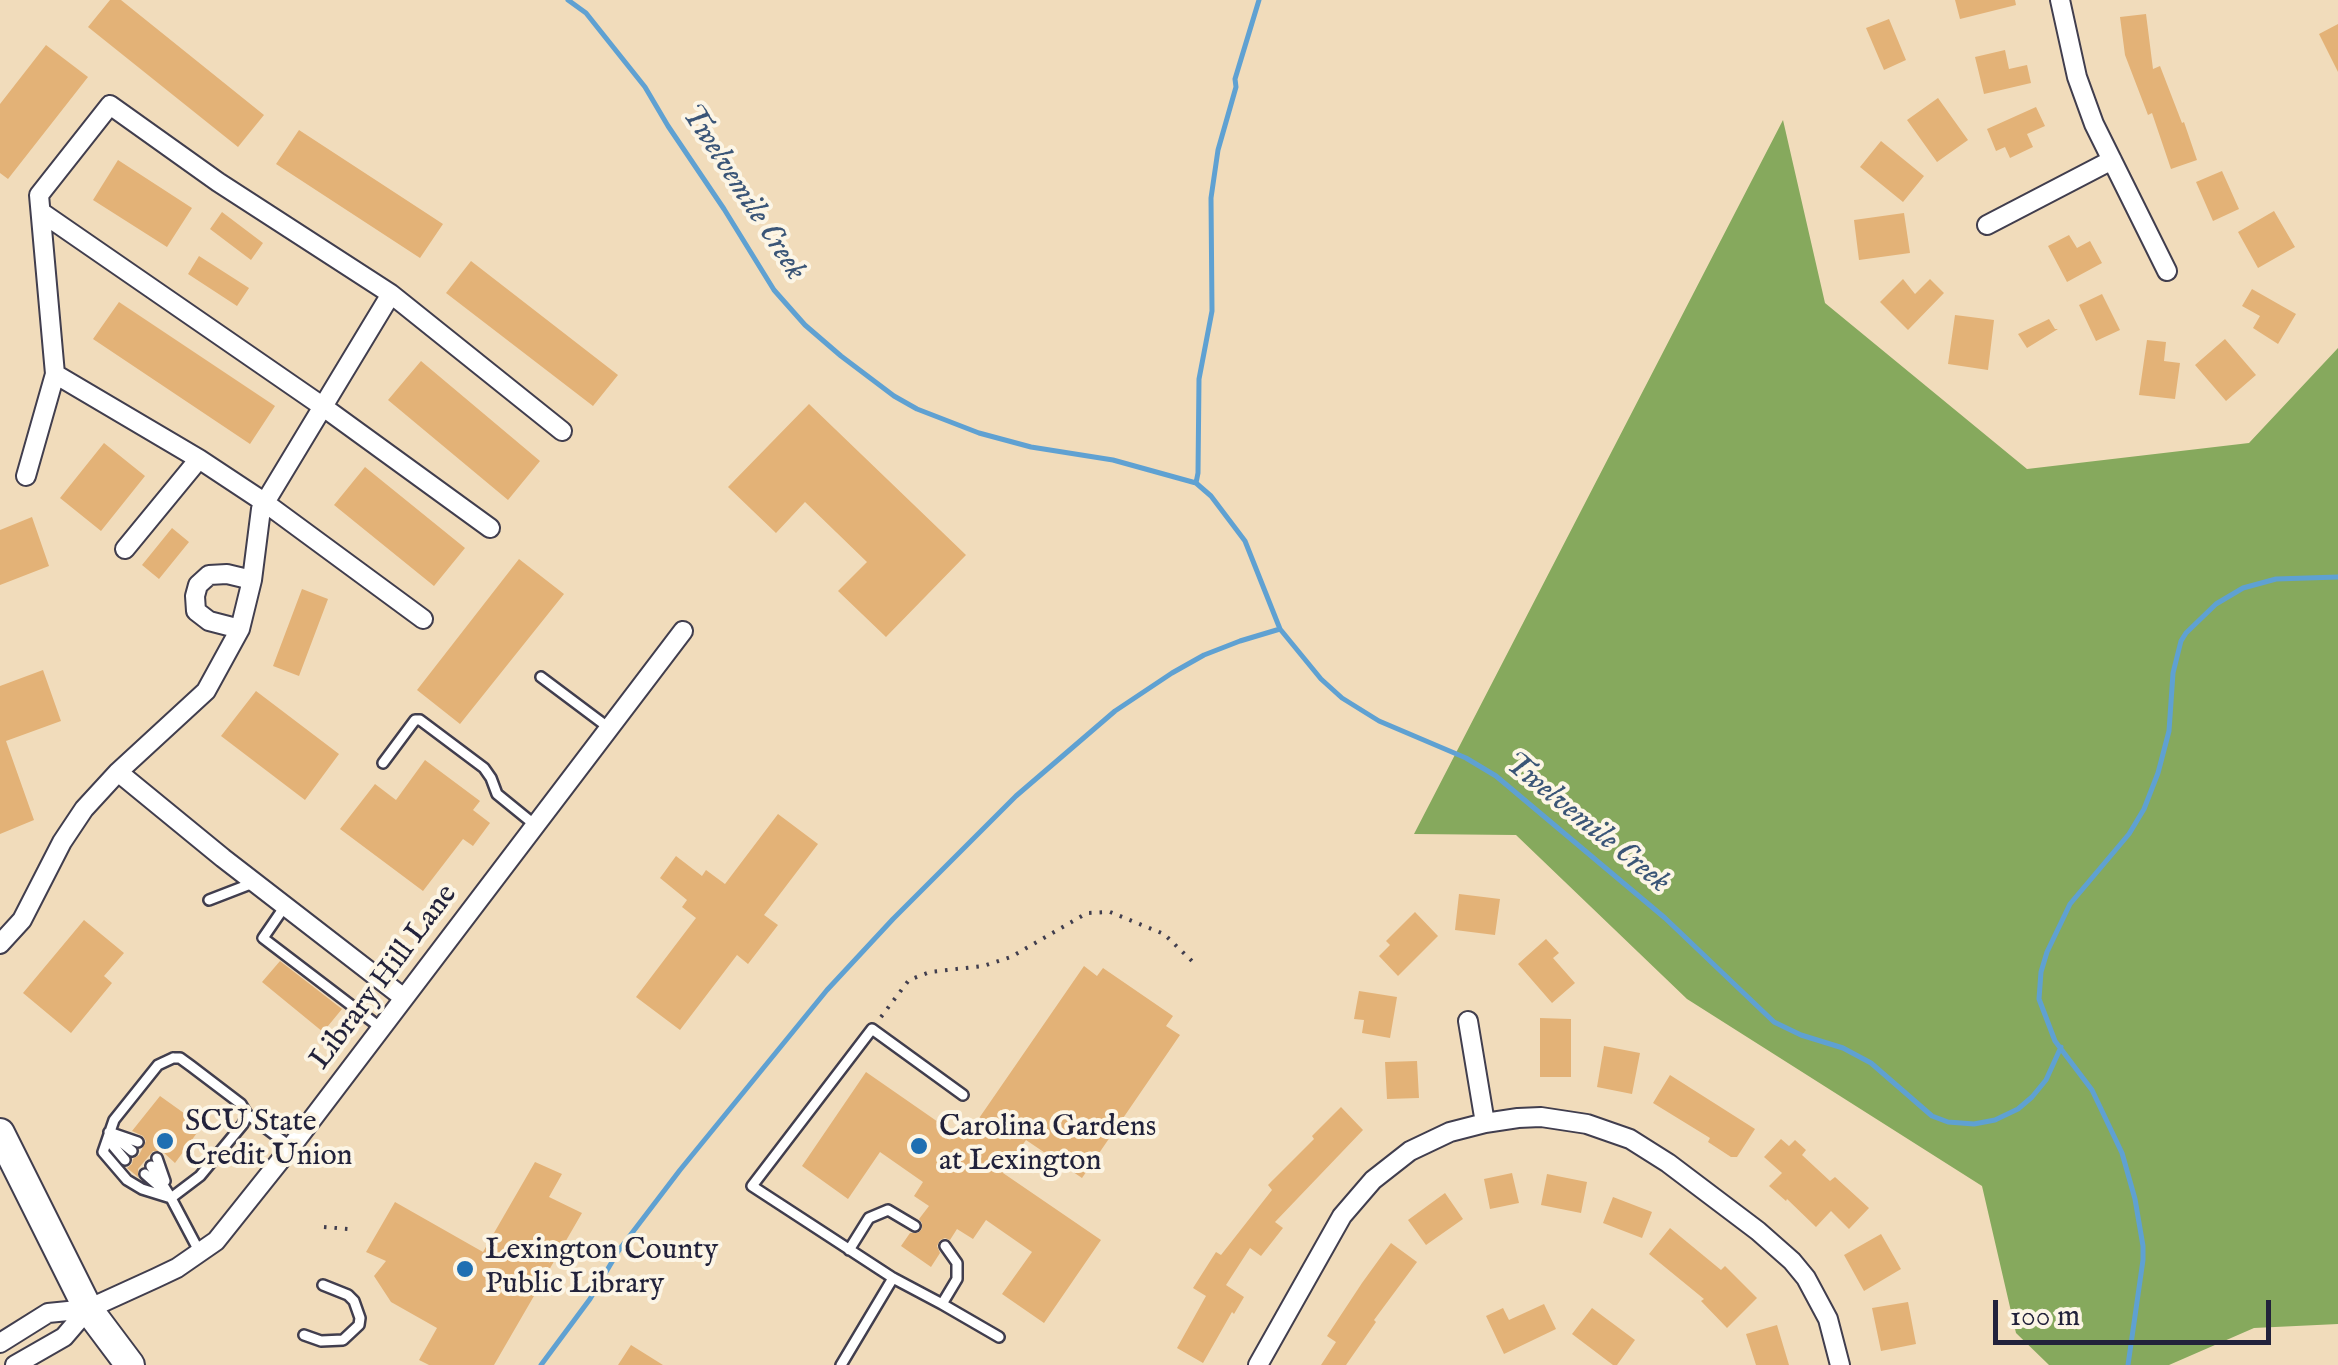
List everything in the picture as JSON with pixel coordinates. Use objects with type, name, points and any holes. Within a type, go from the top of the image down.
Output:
[{"type":"main road","points":[[0,1133],[88,1309],[130,1365]]},
{"type":"main road","points":[[88,1309],[104,1365]]},
{"type":"street","points":[[2060,0],[2077,77],[2094,124],[2167,271]]},
{"type":"street","points":[[26,476],[55,374],[39,195],[110,105],[218,182],[390,294],[562,431]]},
{"type":"street","points":[[1987,225],[2112,160]]},
{"type":"street","points":[[41,212],[322,406],[490,528]]},
{"type":"street","points":[[0,944],[22,920],[62,842],[84,809],[206,691],[240,630],[264,502],[390,294]]},
{"type":"street","points":[[55,374],[264,502],[424,619]]},
{"type":"street","points":[[124,549],[199,459]]},
{"type":"street","points":[[240,630],[209,621],[196,611],[195,596],[198,584],[209,575],[227,574],[252,580]]},
{"type":"street","name":"Library Hill Lane","points":[[88,1309],[177,1268],[231,1224],[683,632]]},
{"type":"street","points":[[118,772],[404,998]]},
{"type":"street","points":[[1468,1022],[1486,1122]]},
{"type":"street","points":[[1258,1365],[1342,1216],[1373,1180],[1410,1151],[1450,1132],[1518,1118],[1587,1124],[1630,1139],[1722,1203],[1792,1261],[1806,1278],[1828,1320],[1840,1365]]},
{"type":"street","points":[[0,1343],[48,1313],[88,1309]]},
{"type":"street","points":[[15,1365],[64,1338],[88,1309]]},
{"type":"lane","points":[[541,676],[609,728]]},
{"type":"lane","points":[[382,763],[415,720],[420,720],[484,768],[497,794],[535,824]]},
{"type":"lane","points":[[209,900],[254,882]]},
{"type":"lane","points":[[284,906],[263,938],[381,1028]]},
{"type":"lane","points":[[964,1096],[872,1029],[752,1186],[893,1278],[999,1337]]},
{"type":"lane","points":[[171,1198],[127,1180],[103,1152],[114,1120],[158,1065],[172,1058],[180,1058],[191,1066],[291,1147]]},
{"type":"lane","points":[[171,1198],[200,1176],[247,1114]]},
{"type":"lane","points":[[109,1132],[132,1151]]},
{"type":"lane","points":[[171,1198],[151,1166],[200,1253]]},
{"type":"lane","points":[[849,1250],[869,1218],[888,1210],[915,1226]]},
{"type":"lane","points":[[942,1304],[956,1279],[957,1263],[946,1246]]},
{"type":"lane","points":[[841,1365],[893,1278]]},
{"type":"lane","points":[[304,1335],[321,1341],[343,1340],[359,1325],[354,1301],[323,1285]]},
{"type":"path","points":[[872,1029],[908,980],[930,972],[984,966],[1011,957],[1087,913],[1110,912],[1164,934],[1194,963]]},
{"type":"path","points":[[324,1227],[348,1229]]},
{"type":"green space","points":[[1783,120],[1825,303],[2027,469],[2249,443],[2338,348],[2338,1324],[2254,1328],[2169,1365],[2049,1365],[2016,1333],[1982,1186],[1687,999],[1516,835],[1414,834]]},
{"type":"building","points":[[110,0],[121,0],[264,115],[238,147],[88,27]]},
{"type":"building","points":[[1955,0],[2015,0],[2016,5],[1960,19]]},
{"type":"building","points":[[2146,14],[2153,69],[2160,66],[2197,160],[2171,169],[2152,113],[2148,115],[2125,55],[2120,17]]},
{"type":"building","points":[[1889,19],[1906,60],[1884,70],[1866,28]]},
{"type":"building","points":[[2338,24],[2338,72],[2319,34]]},
{"type":"building","points":[[46,45],[88,77],[8,179],[0,173],[0,104]]},
{"type":"building","points":[[2005,50],[2009,69],[2027,65],[2031,83],[1984,94],[1975,57]]},
{"type":"building","points":[[1938,98],[1968,140],[1937,162],[1907,120]]},
{"type":"building","points":[[2036,107],[2045,126],[2027,134],[2033,147],[2010,158],[2005,147],[1996,151],[1987,129]]},
{"type":"building","points":[[299,130],[443,224],[420,258],[276,164]]},
{"type":"building","points":[[1881,141],[1924,176],[1903,202],[1860,167]]},
{"type":"building","points":[[118,160],[192,208],[167,247],[93,200]]},
{"type":"building","points":[[2222,171],[2239,209],[2213,221],[2196,182]]},
{"type":"building","points":[[2274,211],[2295,247],[2258,268],[2238,232]]},
{"type":"building","points":[[222,212],[263,243],[251,260],[210,229]]},
{"type":"building","points":[[1904,213],[1910,253],[1859,260],[1854,220]]},
{"type":"building","points":[[2069,235],[2077,248],[2090,241],[2102,263],[2067,282],[2048,246]]},
{"type":"building","points":[[199,256],[249,288],[237,306],[188,274]]},
{"type":"building","points":[[471,261],[618,375],[593,406],[446,293]]},
{"type":"building","points":[[1903,279],[1915,294],[1930,279],[1944,293],[1908,330],[1880,302]]},
{"type":"building","points":[[2252,289],[2296,314],[2278,344],[2253,328],[2260,316],[2242,306]]},
{"type":"building","points":[[2102,294],[2120,330],[2096,341],[2079,305]]},
{"type":"building","points":[[119,302],[275,406],[250,444],[93,339]]},
{"type":"building","points":[[1955,315],[1994,320],[1988,370],[1948,364]]},
{"type":"building","points":[[2049,319],[2058,329],[2027,348],[2018,334]]},
{"type":"building","points":[[2225,339],[2256,375],[2226,401],[2195,365]]},
{"type":"building","points":[[2147,340],[2166,342],[2164,361],[2180,363],[2175,399],[2139,395]]},
{"type":"building","points":[[421,361],[540,461],[508,500],[388,400]]},
{"type":"building","points":[[809,404],[966,555],[886,637],[838,591],[867,562],[805,502],[776,533],[728,487]]},
{"type":"building","points":[[104,443],[145,476],[101,531],[60,498]]},
{"type":"building","points":[[365,467],[465,548],[434,586],[334,505]]},
{"type":"building","points":[[32,517],[49,566],[0,585],[0,530]]},
{"type":"building","points":[[172,528],[189,542],[159,579],[142,565]]},
{"type":"building","points":[[519,559],[564,594],[460,724],[417,690]]},
{"type":"building","points":[[302,589],[328,599],[299,676],[273,666]]},
{"type":"building","points":[[43,670],[61,721],[6,741],[34,820],[0,834],[0,686]]},
{"type":"building","points":[[256,691],[339,754],[305,800],[221,736]]},
{"type":"building","points":[[425,760],[480,801],[473,810],[490,823],[473,846],[463,839],[423,891],[340,829],[375,784],[396,800]]},
{"type":"building","points":[[778,814],[818,844],[764,915],[778,925],[748,964],[737,955],[680,1030],[636,997],[696,918],[682,907],[687,900],[660,878],[676,856],[702,876],[706,870],[725,884]]},
{"type":"building","points":[[1459,894],[1500,899],[1495,935],[1455,930]]},
{"type":"building","points":[[1415,912],[1438,936],[1398,976],[1379,956],[1390,945],[1386,941]]},
{"type":"building","points":[[84,920],[124,953],[104,976],[112,983],[71,1033],[23,993]]},
{"type":"building","points":[[1546,939],[1559,953],[1553,958],[1575,983],[1552,1003],[1518,964]]},
{"type":"building","points":[[280,961],[342,1009],[323,1032],[262,982]]},
{"type":"building","name":"Carolina Gardens at Lexington","points":[[1084,966],[1097,976],[1103,968],[1173,1016],[1166,1026],[1180,1035],[1082,1178],[1026,1140],[1003,1173],[1101,1240],[1044,1323],[1002,1294],[1032,1252],[986,1220],[973,1239],[957,1229],[950,1240],[940,1240],[940,1253],[931,1267],[901,1246],[910,1233],[922,1229],[919,1219],[929,1206],[914,1196],[923,1182],[880,1152],[848,1199],[802,1166],[866,1072],[964,1140]]},
{"type":"building","points":[[1359,991],[1397,997],[1390,1038],[1362,1033],[1364,1020],[1354,1019]]},
{"type":"building","points":[[1540,1018],[1571,1019],[1571,1077],[1540,1077]]},
{"type":"building","points":[[1604,1046],[1640,1053],[1632,1094],[1597,1087]]},
{"type":"building","points":[[1417,1061],[1419,1098],[1387,1099],[1385,1062]]},
{"type":"building","points":[[1670,1075],[1755,1129],[1737,1157],[1731,1157],[1708,1142],[1710,1138],[1653,1103]]},
{"type":"building","name":"SCU State Credit Union","points":[[160,1096],[202,1126],[175,1163],[162,1151],[153,1151],[138,1169],[138,1177],[127,1168],[146,1141],[132,1131]]},
{"type":"building","points":[[1341,1107],[1363,1130],[1275,1222],[1283,1228],[1261,1256],[1250,1248],[1226,1285],[1244,1297],[1203,1363],[1177,1348],[1206,1296],[1193,1288],[1216,1252],[1221,1255],[1272,1190],[1268,1185]]},
{"type":"building","points":[[1781,1139],[1789,1146],[1795,1140],[1806,1150],[1802,1155],[1830,1181],[1835,1177],[1869,1208],[1849,1229],[1831,1211],[1816,1227],[1769,1186],[1782,1173],[1764,1157]]},
{"type":"building","name":"Lexington County Public Library","points":[[535,1162],[562,1174],[549,1197],[582,1213],[494,1365],[429,1365],[419,1360],[437,1328],[391,1302],[374,1276],[386,1261],[366,1252],[395,1202],[483,1252]]},
{"type":"building","points":[[1512,1173],[1519,1203],[1490,1209],[1484,1179]]},
{"type":"building","points":[[1547,1174],[1587,1182],[1581,1213],[1541,1205]]},
{"type":"building","points":[[1445,1193],[1463,1219],[1426,1245],[1408,1220]]},
{"type":"building","points":[[1613,1197],[1652,1212],[1642,1238],[1603,1223]]},
{"type":"building","points":[[1670,1228],[1721,1270],[1725,1266],[1757,1298],[1727,1328],[1701,1301],[1704,1299],[1649,1254]]},
{"type":"building","points":[[1881,1234],[1901,1269],[1864,1291],[1844,1255]]},
{"type":"building","points":[[1391,1243],[1417,1262],[1346,1365],[1321,1365],[1336,1342],[1327,1336]]},
{"type":"building","points":[[1908,1302],[1916,1344],[1881,1351],[1872,1308]]},
{"type":"building","points":[[1544,1304],[1556,1329],[1504,1354],[1486,1316],[1503,1308],[1509,1320]]},
{"type":"building","points":[[1592,1308],[1635,1340],[1617,1365],[1572,1334]]},
{"type":"building","points":[[1777,1325],[1789,1365],[1756,1365],[1746,1334]]},
{"type":"building","points":[[631,1345],[663,1365],[618,1365]]},
{"type":"waterway","name":"Twelvemile Creek","points":[[568,0],[586,13],[645,87],[774,290],[805,325],[841,356],[917,409],[979,433],[1031,447],[1113,460],[1196,483],[1211,496],[1245,541],[1280,629],[1321,679],[1342,698],[1379,721],[1466,758],[1496,776],[1665,918],[1774,1022],[1871,1063],[1932,1116],[1948,1122],[1974,1124],[2018,1109],[2046,1080],[2061,1047]]},
{"type":"waterway","points":[[1196,483],[1199,379],[1212,311],[1211,198],[1235,79],[1259,0]]},
{"type":"waterway","name":"Twelvemile Creek","points":[[2128,1365],[2143,1260],[2135,1199],[2122,1153],[2092,1090],[2055,1041],[2039,999],[2041,972],[2070,904],[2129,834],[2144,809],[2169,731],[2173,673],[2186,633],[2216,604],[2243,588],[2276,579],[2338,577]]},
{"type":"waterway","points":[[541,1365],[590,1299],[619,1250],[680,1170],[827,990],[1016,796],[1115,711],[1172,673],[1204,655],[1280,629]]},
{"type":"place","name":"SCU State Credit Union","points":[[165,1141]]},
{"type":"place","name":"Carolina Gardens at Lexington","points":[[919,1146]]},
{"type":"place","name":"Lexington County Public Library","points":[[465,1269]]}]
